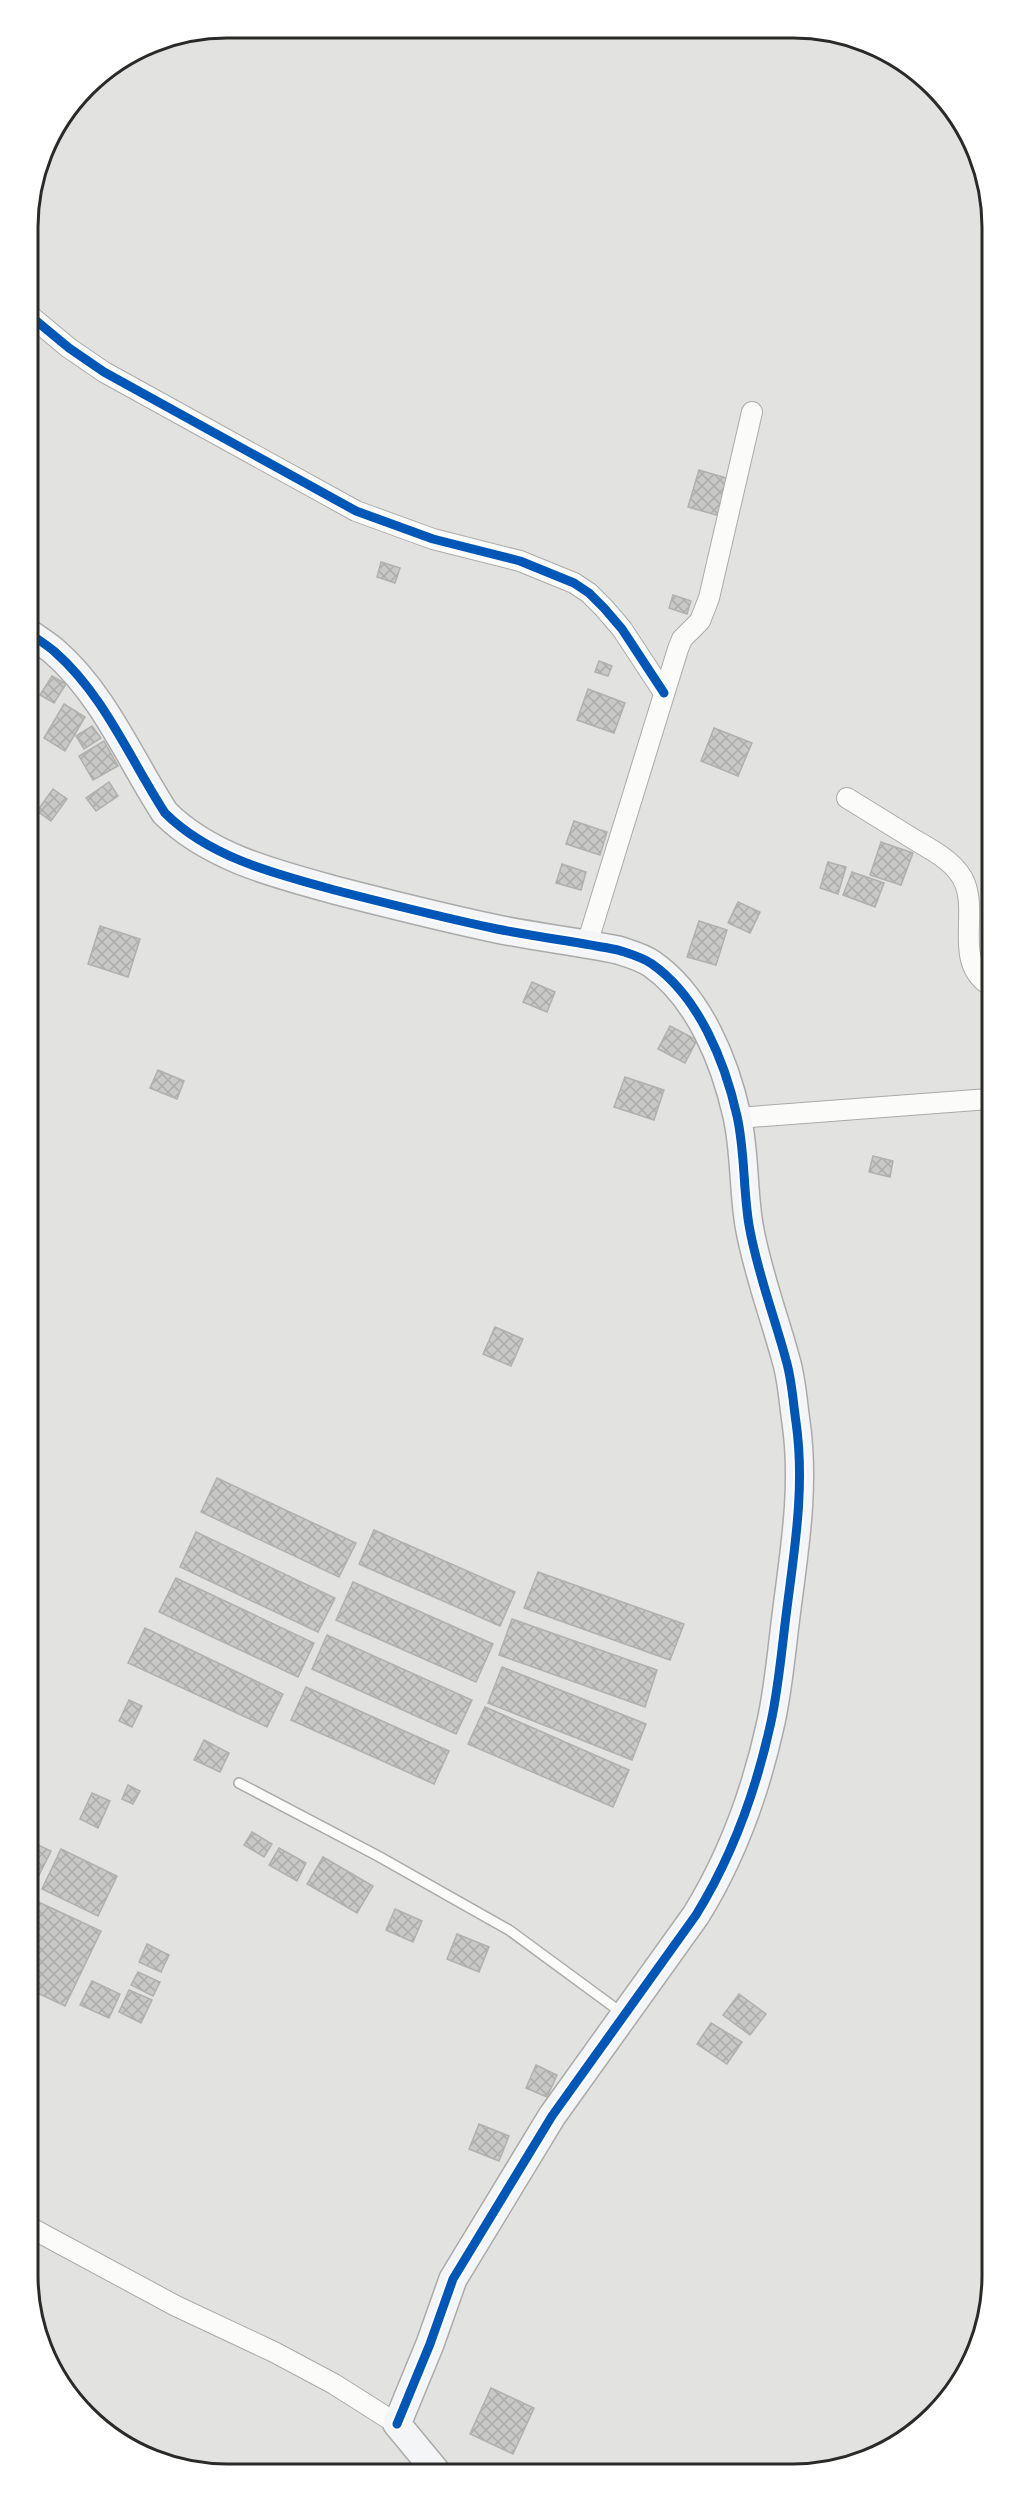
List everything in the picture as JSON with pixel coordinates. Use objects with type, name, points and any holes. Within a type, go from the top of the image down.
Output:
[{"type":"street","points":[[38,322],[69,348],[104,372],[356,511],[433,539],[520,561],[574,583],[589,593],[610,615],[664,693]]},
{"type":"street","points":[[587,944],[680,644],[685,635],[696,627],[709,598],[752,412]]},
{"type":"street","points":[[38,639],[54,651],[74,671],[95,699],[165,813],[180,829],[210,846],[242,861],[289,878],[420,912],[587,944],[637,956],[653,965],[674,985],[702,1022],[716,1052],[738,1118],[752,1243],[760,1278],[787,1363],[796,1425],[800,1476],[798,1529],[771,1722],[742,1823],[713,1887],[552,2116],[453,2278],[430,2344],[397,2424]]},
{"type":"street","points":[[848,798],[936,853],[960,873],[967,892],[969,943],[973,966],[975,973],[982,979]]},
{"type":"street","points":[[738,1118],[982,1100]]},
{"type":"street","points":[[38,2232],[176,2306],[274,2352],[324,2379],[397,2424],[430,2464]]},
{"type":"lane","points":[[239,1783],[378,1856],[509,1930],[624,2014]]},
{"type":"building","points":[[699,470],[730,479],[720,516],[688,507]]},
{"type":"building","points":[[381,562],[400,568],[395,583],[377,577]]},
{"type":"building","points":[[673,595],[691,601],[687,614],[669,608]]},
{"type":"building","points":[[599,661],[612,666],[608,676],[595,672]]},
{"type":"building","points":[[52,676],[66,684],[54,703],[40,695]]},
{"type":"building","points":[[588,689],[625,703],[614,733],[577,720]]},
{"type":"building","points":[[64,704],[85,717],[65,751],[44,738]]},
{"type":"building","points":[[92,726],[101,738],[84,749],[76,736]]},
{"type":"building","points":[[714,728],[752,743],[738,776],[701,761]]},
{"type":"building","points":[[104,741],[118,766],[93,780],[79,756]]},
{"type":"building","points":[[109,782],[118,796],[96,811],[86,798]]},
{"type":"building","points":[[53,789],[67,799],[51,821],[38,810]]},
{"type":"building","points":[[574,821],[607,832],[600,855],[566,844]]},
{"type":"building","points":[[881,842],[913,853],[901,885],[870,875]]},
{"type":"building","points":[[828,862],[846,867],[838,894],[820,888]]},
{"type":"building","points":[[562,864],[586,872],[581,890],[556,883]]},
{"type":"building","points":[[852,872],[884,883],[875,907],[843,895]]},
{"type":"building","points":[[738,902],[760,912],[750,933],[728,923]]},
{"type":"building","points":[[699,921],[727,930],[716,965],[687,957]]},
{"type":"building","points":[[100,926],[140,939],[128,977],[88,964]]},
{"type":"building","points":[[532,982],[555,992],[547,1012],[523,1002]]},
{"type":"building","points":[[670,1026],[697,1040],[685,1063],[658,1049]]},
{"type":"building","points":[[158,1070],[184,1081],[177,1099],[150,1088]]},
{"type":"building","points":[[625,1077],[664,1090],[654,1120],[614,1107]]},
{"type":"building","points":[[873,1156],[893,1161],[890,1177],[869,1172]]},
{"type":"building","points":[[495,1327],[523,1339],[511,1366],[483,1354]]},
{"type":"building","points":[[217,1478],[356,1543],[339,1577],[201,1512]]},
{"type":"building","points":[[374,1530],[515,1592],[500,1626],[359,1564]]},
{"type":"building","points":[[196,1532],[335,1598],[318,1632],[180,1567]]},
{"type":"building","points":[[538,1572],[684,1624],[670,1660],[524,1608]]},
{"type":"building","points":[[176,1578],[314,1643],[298,1677],[159,1612]]},
{"type":"building","points":[[353,1582],[493,1644],[476,1682],[336,1620]]},
{"type":"building","points":[[512,1619],[657,1670],[645,1707],[499,1655]]},
{"type":"building","points":[[145,1628],[283,1694],[267,1727],[128,1663]]},
{"type":"building","points":[[327,1635],[472,1700],[456,1734],[312,1669]]},
{"type":"building","points":[[502,1667],[646,1724],[632,1760],[488,1703]]},
{"type":"building","points":[[306,1687],[449,1751],[434,1784],[291,1720]]},
{"type":"building","points":[[129,1700],[142,1706],[132,1727],[119,1721]]},
{"type":"building","points":[[485,1707],[629,1770],[613,1807],[468,1744]]},
{"type":"building","points":[[204,1740],[229,1753],[220,1772],[194,1760]]},
{"type":"building","points":[[128,1785],[140,1791],[133,1804],[122,1799]]},
{"type":"building","points":[[92,1793],[110,1801],[98,1828],[80,1819]]},
{"type":"building","points":[[252,1832],[272,1844],[264,1857],[244,1845]]},
{"type":"building","points":[[38,1845],[51,1851],[38,1877]]},
{"type":"building","points":[[279,1848],[306,1863],[297,1881],[269,1865]]},
{"type":"building","points":[[61,1849],[117,1876],[98,1916],[42,1889]]},
{"type":"building","points":[[323,1857],[373,1886],[357,1913],[307,1884]]},
{"type":"building","points":[[38,1902],[101,1931],[65,2006],[38,1993]]},
{"type":"building","points":[[395,1909],[422,1921],[413,1942],[386,1930]]},
{"type":"building","points":[[457,1934],[489,1947],[479,1972],[447,1959]]},
{"type":"building","points":[[147,1944],[169,1955],[161,1972],[139,1962]]},
{"type":"building","points":[[138,1972],[160,1982],[153,1996],[131,1985]]},
{"type":"building","points":[[92,1981],[120,1994],[109,2018],[80,2005]]},
{"type":"building","points":[[129,1990],[152,2000],[141,2023],[119,2012]]},
{"type":"building","points":[[739,1994],[766,2014],[750,2035],[723,2015]]},
{"type":"building","points":[[711,2023],[742,2042],[727,2064],[697,2044]]},
{"type":"building","points":[[536,2065],[557,2075],[547,2097],[526,2088]]},
{"type":"building","points":[[479,2124],[509,2136],[499,2161],[469,2149]]},
{"type":"building","points":[[491,2388],[534,2408],[513,2454],[470,2434]]},
{"type":"cycle path","points":[[38,322],[69,348],[104,372],[356,511],[433,539],[520,561],[574,583],[589,593],[622,629],[664,693]]},
{"type":"cycle path","points":[[38,640],[55,652],[88,688],[115,728],[165,813],[183,829],[225,854],[271,872],[419,911],[497,929],[618,950],[652,964],[669,978],[683,994],[708,1032],[732,1095],[741,1143],[752,1242],[788,1368],[799,1446],[796,1539],[771,1722],[742,1822],[721,1869],[696,1915],[552,2116],[453,2279],[430,2344],[397,2424]]}]
